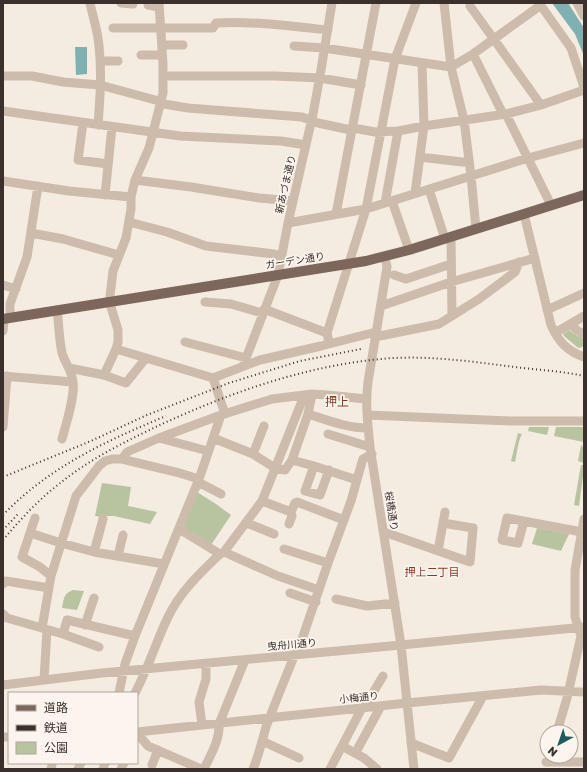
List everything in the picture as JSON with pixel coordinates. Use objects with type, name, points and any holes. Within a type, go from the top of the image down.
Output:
[{"type":"main road","name":"ガーデン通り","points":[[6,318],[385,257],[584,195]]},
{"type":"street","points":[[90,3],[99,45],[101,88],[98,125]]},
{"type":"street","points":[[121,3],[133,4]]},
{"type":"street","name":"新あづま通り","points":[[244,362],[278,274],[280,256],[320,78],[332,3]]},
{"type":"street","points":[[336,214],[376,3]]},
{"type":"street","points":[[329,343],[327,333],[366,209],[395,59],[416,3]]},
{"type":"street","points":[[444,3],[451,67],[464,120],[476,229]]},
{"type":"street","points":[[470,3],[470,6],[541,105]]},
{"type":"street","points":[[577,3],[584,16]]},
{"type":"street","points":[[294,46],[324,48],[451,67],[473,54],[540,4],[571,48],[584,87]]},
{"type":"street","points":[[104,374],[118,342],[118,330],[110,302],[113,271],[126,238],[131,209],[131,197],[135,180],[149,148],[162,102],[164,76],[159,5],[148,5]]},
{"type":"street","points":[[113,28],[213,28],[216,23],[227,22],[328,30]]},
{"type":"street","points":[[162,45],[184,45]]},
{"type":"street","points":[[473,54],[551,205]]},
{"type":"street","points":[[141,55],[162,55]]},
{"type":"street","points":[[100,61],[118,61]]},
{"type":"street","points":[[415,193],[424,126],[422,63]]},
{"type":"street","points":[[3,76],[32,76],[63,82],[100,85],[188,108],[302,117],[311,121],[346,129],[381,132],[398,131],[505,114],[541,105],[584,90]]},
{"type":"street","points":[[164,76],[275,76],[320,78],[361,85]]},
{"type":"street","points":[[3,111],[180,136],[281,141],[306,145]]},
{"type":"street","points":[[83,123],[78,160],[108,164]]},
{"type":"street","points":[[105,194],[112,127]]},
{"type":"street","points":[[398,131],[389,202],[409,250]]},
{"type":"street","points":[[288,222],[366,209],[528,158],[584,143]]},
{"type":"street","points":[[420,157],[462,162],[469,161]]},
{"type":"street","points":[[135,180],[259,198],[293,201]]},
{"type":"street","points":[[3,181],[131,197]]},
{"type":"street","points":[[3,331],[10,304],[27,257],[38,186]]},
{"type":"street","points":[[428,189],[448,238],[451,264],[452,316]]},
{"type":"street","points":[[524,214],[547,310],[555,333],[564,346],[584,357]]},
{"type":"street","points":[[129,222],[167,232],[206,246],[280,256]]},
{"type":"street","points":[[31,233],[63,239],[120,255]]},
{"type":"street","name":"桜橋通り","points":[[385,257],[387,267],[375,334],[366,399],[371,451],[401,645],[414,769]]},
{"type":"street","points":[[381,306],[451,282],[535,258]]},
{"type":"street","points":[[116,349],[212,378],[244,362],[375,334],[439,324],[479,299],[515,272],[519,262]]},
{"type":"street","points":[[394,275],[406,279],[451,264]]},
{"type":"street","points":[[3,285],[16,289]]},
{"type":"street","points":[[547,310],[584,293]]},
{"type":"street","points":[[206,302],[231,304],[263,311],[327,333]]},
{"type":"street","points":[[57,310],[60,343],[73,382],[73,394],[62,439]]},
{"type":"street","points":[[555,333],[584,316]]},
{"type":"street","points":[[571,324],[577,331],[584,333]]},
{"type":"street","points":[[185,342],[244,362]]},
{"type":"street","points":[[575,353],[584,350]]},
{"type":"street","points":[[69,368],[104,374],[126,382],[146,358]]},
{"type":"street","points":[[3,427],[5,376],[73,382]]},
{"type":"street","points":[[119,692],[135,636],[199,481],[208,451],[223,414],[212,378]]},
{"type":"street","points":[[122,459],[127,452],[158,438],[223,414],[272,399],[308,395],[327,395],[366,399]]},
{"type":"street","points":[[213,438],[252,454],[275,468],[284,470],[292,460],[308,414],[308,395]]},
{"type":"street","points":[[135,692],[168,617],[178,599],[194,580],[222,553],[247,523],[262,500],[308,395]]},
{"type":"street","points":[[308,414],[338,424],[358,428],[368,428]]},
{"type":"street","points":[[367,416],[510,421],[584,421]]},
{"type":"street","points":[[252,454],[264,426]]},
{"type":"street","points":[[253,769],[259,756],[262,741],[270,718],[316,602],[363,459],[371,451],[328,434]]},
{"type":"street","points":[[158,438],[208,451]]},
{"type":"street","points":[[44,680],[44,629],[51,576],[76,496],[94,472],[105,461],[122,459],[176,472],[199,481],[221,494]]},
{"type":"street","points":[[292,460],[329,470],[357,480]]},
{"type":"street","points":[[314,466],[305,491],[320,496],[329,470]]},
{"type":"street","points":[[262,500],[291,512]]},
{"type":"street","points":[[289,524],[294,503],[297,502],[344,520]]},
{"type":"street","points":[[438,551],[445,512]]},
{"type":"street","points":[[35,518],[22,557],[40,567],[51,576]]},
{"type":"street","points":[[94,552],[103,519]]},
{"type":"street","points":[[560,724],[568,691],[581,652],[581,627],[575,617],[575,570],[584,519]]},
{"type":"street","points":[[524,521],[582,532]]},
{"type":"street","points":[[247,523],[274,534]]},
{"type":"street","points":[[384,532],[470,562],[473,528],[443,523]]},
{"type":"street","points":[[179,529],[222,553],[278,576],[320,590]]},
{"type":"street","points":[[30,533],[94,552],[164,564]]},
{"type":"street","points":[[118,556],[123,535]]},
{"type":"street","points":[[284,549],[328,563]]},
{"type":"street","points":[[3,584],[6,581],[49,588]]},
{"type":"street","points":[[290,593],[316,602]]},
{"type":"street","points":[[85,625],[94,598]]},
{"type":"street","points":[[336,599],[367,606],[395,603]]},
{"type":"street","points":[[3,614],[7,618],[63,634],[99,647]]},
{"type":"street","points":[[63,634],[67,620],[135,636]]},
{"type":"street","name":"曳舟川通り","points":[[3,685],[146,669],[581,627]]},
{"type":"street","points":[[138,734],[148,746],[158,750],[179,765],[202,769],[215,746],[220,733],[219,724],[245,660]]},
{"type":"street","points":[[202,725],[199,702],[206,679],[206,664]]},
{"type":"street","points":[[330,769],[363,708],[383,676]]},
{"type":"street","name":"小梅通り","points":[[138,733],[407,703],[541,690],[584,692]]},
{"type":"street","points":[[412,743],[449,758],[483,696]]},
{"type":"street","points":[[357,750],[381,706]]},
{"type":"street","points":[[262,741],[299,758]]},
{"type":"street","points":[[342,746],[364,758],[377,769]]},
{"type":"street","points":[[152,765],[158,750]]},
{"type":"street","points":[[546,765],[584,762]]},
{"type":"green space","points":[[569,330],[577,336],[584,338],[584,346],[579,348],[577,347],[564,336],[563,334]]},
{"type":"green space","points":[[529,427],[549,427],[547,435],[528,431]]},
{"type":"green space","points":[[556,427],[584,427],[584,442],[554,436]]},
{"type":"green space","points":[[518,433],[522,434],[515,462],[511,461]]},
{"type":"green space","points":[[581,445],[584,448],[584,463],[578,461]]},
{"type":"green space","points":[[581,465],[584,465],[584,469],[579,506],[574,505]]},
{"type":"green space","points":[[102,483],[131,487],[128,506],[157,512],[150,524],[114,516],[95,516]]},
{"type":"green space","points":[[197,492],[231,515],[211,545],[182,529]]},
{"type":"green space","points":[[537,528],[569,534],[561,551],[532,544]]},
{"type":"green space","points":[[73,590],[84,591],[77,610],[62,608],[66,595]]},
{"type":"water","points":[[552,3],[568,3],[584,28],[584,56],[575,34]]},
{"type":"water","points":[[75,47],[87,47],[87,74],[76,75]]},
{"type":"railway","points":[[3,477],[91,441],[147,415],[229,383],[300,361],[361,349]]},
{"type":"railway","points":[[3,540],[51,490],[70,475],[95,459],[160,425],[216,401],[245,390],[304,372],[364,361],[409,358],[470,361],[584,376]]},
{"type":"railway","points":[[3,515],[39,483],[59,469],[122,435],[166,416]]},
{"type":"railway","points":[[3,530],[19,513]]},
{"type":"district","name":"押上","points":[[337,402]]},
{"type":"district","name":"押上二丁目","points":[[432,572]]}]
